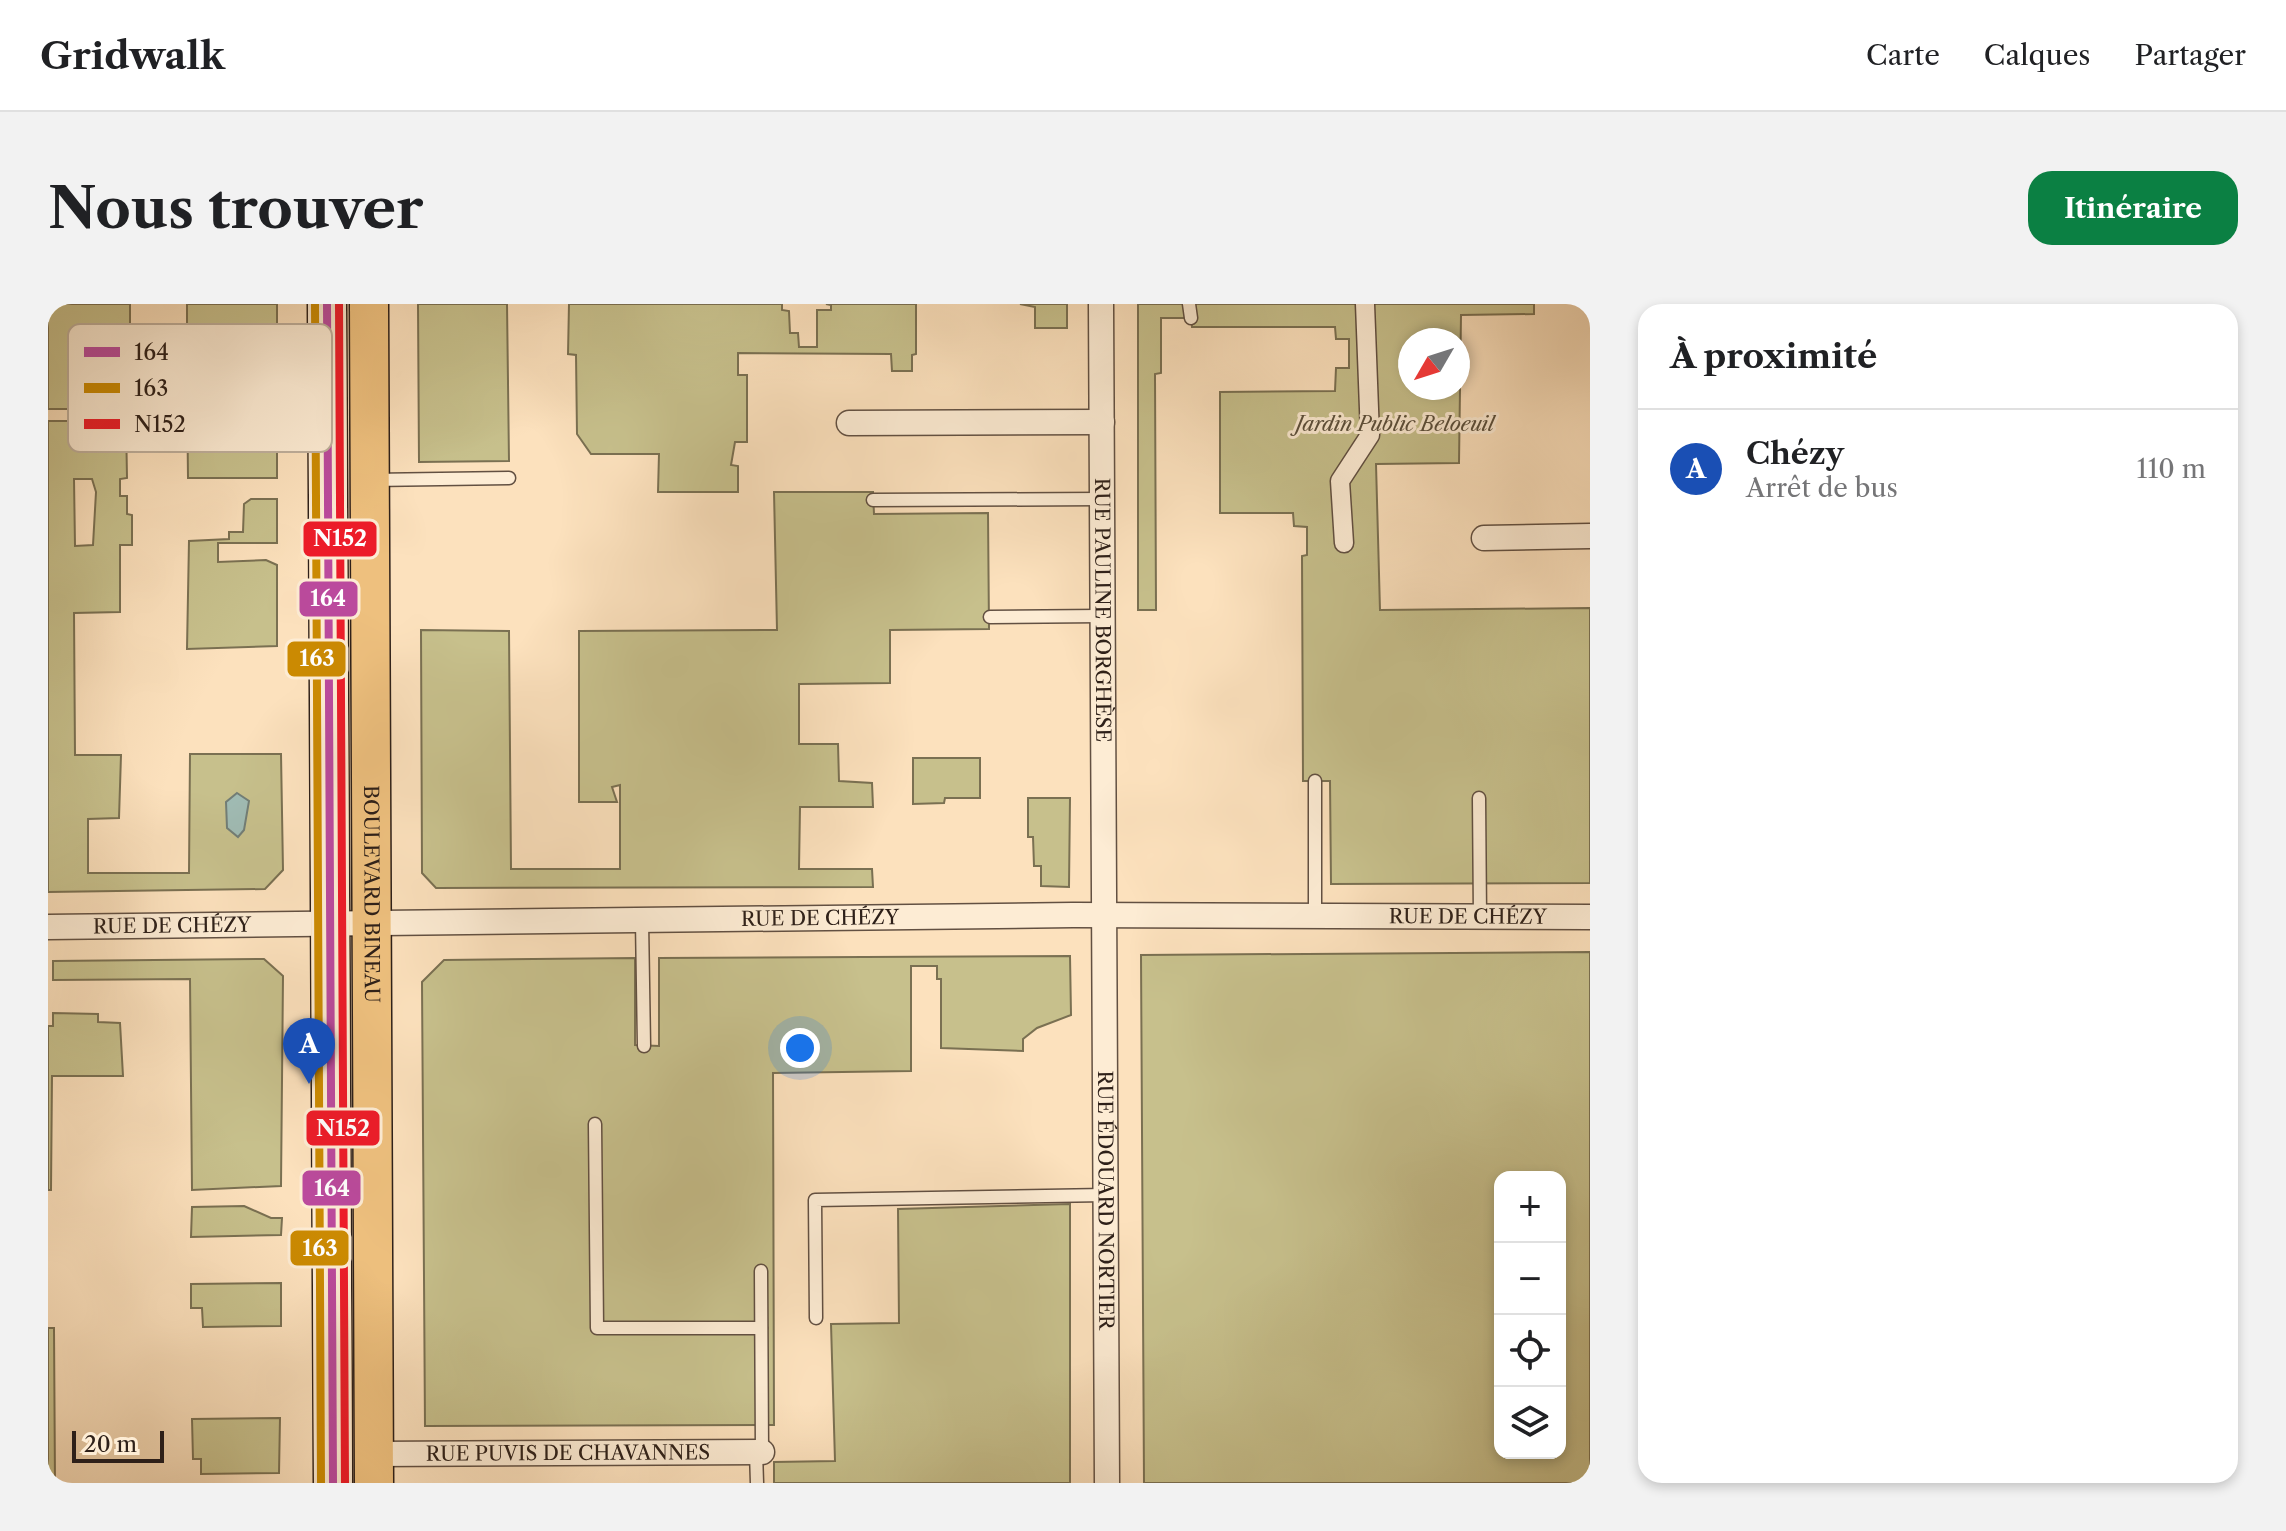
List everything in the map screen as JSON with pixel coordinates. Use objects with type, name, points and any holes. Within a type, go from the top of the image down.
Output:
[{"type":"main road","name":"BOULEVARD BINEAU","points":[[327,304],[327,324]]},
{"type":"main road","name":"BOULEVARD BINEAU","points":[[369,304],[374,1469]]},
{"type":"main road","name":"BOULEVARD BINEAU","points":[[327,452],[333,1483]]},
{"type":"street","name":"RUE PAULINE BORGHÈSE","points":[[1101,304],[1103,916]]},
{"type":"street","points":[[1344,543],[1340,481],[1370,435],[1365,304]]},
{"type":"street","points":[[849,423],[1102,422]]},
{"type":"street","points":[[1484,538],[1590,536]]},
{"type":"street","name":"RUE DE CHÉZY","points":[[48,927],[1103,916],[1590,917]]},
{"type":"street","name":"RUE ÉDOUARD NORTIER","points":[[1103,916],[1107,1483]]},
{"type":"street","name":"RUE PUVIS DE CHAVANNES","points":[[374,1469],[759,1452]]},
{"type":"lane","points":[[1189,304],[1191,318]]},
{"type":"lane","points":[[369,480],[509,478]]},
{"type":"lane","points":[[873,500],[1102,499]]},
{"type":"lane","points":[[990,617],[1102,616]]},
{"type":"lane","points":[[1315,781],[1315,917]]},
{"type":"lane","points":[[1479,798],[1480,917]]},
{"type":"lane","points":[[642,921],[644,1046]]},
{"type":"lane","points":[[595,1124],[597,1328],[761,1328]]},
{"type":"lane","points":[[816,1318],[815,1200],[1105,1195]]},
{"type":"lane","points":[[757,1483],[761,1271]]},
{"type":"green space","points":[[48,304],[130,304],[130,324],[68,324],[68,409],[48,409]]},
{"type":"green space","points":[[187,304],[277,304],[277,324],[187,324]]},
{"type":"green space","points":[[418,304],[507,304],[509,461],[419,462]]},
{"type":"green space","points":[[569,304],[782,304],[782,310],[789,311],[790,333],[798,333],[799,347],[817,347],[817,310],[831,310],[831,305],[826,304],[916,304],[916,354],[912,355],[912,371],[892,371],[891,354],[738,353],[738,375],[747,375],[747,442],[735,442],[731,465],[738,466],[738,492],[658,492],[659,454],[591,454],[577,434],[576,355],[568,354]]},
{"type":"green space","points":[[1020,304],[1067,304],[1067,328],[1035,328],[1035,307]]},
{"type":"green space","name":"Jardin Public Beloeuil","points":[[1138,304],[1534,304],[1534,314],[1461,315],[1461,328],[1398,328],[1398,400],[1460,400],[1459,463],[1376,464],[1380,610],[1590,608],[1590,883],[1331,884],[1330,781],[1303,781],[1302,556],[1307,555],[1307,527],[1294,526],[1293,513],[1220,513],[1220,392],[1335,391],[1336,368],[1349,368],[1349,339],[1336,339],[1335,327],[1192,327],[1191,318],[1161,318],[1161,373],[1155,374],[1156,610],[1138,610]]},
{"type":"green space","points":[[48,421],[68,421],[68,452],[127,452],[127,478],[120,479],[120,496],[127,496],[127,514],[132,515],[132,545],[120,545],[120,612],[74,613],[75,755],[121,755],[119,818],[88,819],[88,873],[189,873],[190,754],[281,754],[283,870],[265,889],[48,892]],"holes":[[[74,479],[92,479],[96,492],[93,545],[75,546]]]},
{"type":"green space","points":[[188,452],[277,452],[277,478],[188,478]]},
{"type":"green space","points":[[774,492],[873,492],[874,514],[988,513],[989,629],[890,630],[890,683],[799,684],[799,744],[838,744],[839,781],[872,783],[873,807],[800,807],[799,869],[872,869],[873,887],[436,888],[422,873],[421,630],[509,631],[511,869],[620,869],[620,785],[612,787],[617,802],[579,802],[579,631],[777,630]]},
{"type":"green space","points":[[251,499],[277,499],[277,543],[218,543],[218,562],[266,560],[277,565],[277,646],[187,649],[189,541],[229,539],[229,532],[243,532],[244,504]]},
{"type":"green space","points":[[913,758],[980,758],[980,798],[945,798],[944,803],[913,804]]},
{"type":"green space","points":[[1028,798],[1070,798],[1069,887],[1041,886],[1041,866],[1034,866],[1033,837],[1028,837]]},
{"type":"green space","points":[[1590,952],[1590,1483],[1144,1483],[1141,955]]},
{"type":"green space","points":[[1070,956],[1071,1015],[1037,1028],[1023,1039],[1023,1051],[941,1048],[941,979],[937,979],[937,966],[911,966],[911,1071],[773,1073],[774,1425],[425,1426],[422,982],[444,960],[635,958],[635,1045],[659,1046],[659,958]]},
{"type":"green space","points":[[264,959],[283,976],[281,1186],[192,1190],[190,979],[53,980],[53,961]]},
{"type":"green space","points":[[53,1013],[98,1014],[98,1022],[120,1023],[123,1076],[52,1076],[51,1190],[48,1190],[48,1026],[53,1026]]},
{"type":"green space","points":[[1070,1204],[1070,1483],[774,1483],[774,1462],[835,1461],[831,1324],[899,1323],[898,1209]]},
{"type":"green space","points":[[244,1206],[271,1218],[282,1218],[281,1235],[191,1237],[192,1207]]},
{"type":"green space","points":[[281,1283],[281,1326],[203,1327],[202,1308],[191,1308],[191,1284]]},
{"type":"green space","points":[[48,1328],[54,1328],[55,1483],[48,1483]]},
{"type":"green space","points":[[280,1418],[279,1473],[201,1474],[201,1459],[193,1459],[192,1419]]},
{"type":"water","points":[[237,793],[249,801],[244,830],[238,837],[227,828],[226,802]]},
{"type":"transit line","name":"163","points":[[315,304],[315,324]]},
{"type":"transit line","name":"164","points":[[327,304],[327,324]]},
{"type":"transit line","name":"N152","points":[[339,304],[345,1483]]},
{"type":"transit line","name":"163","points":[[316,452],[321,1483]]},
{"type":"transit line","name":"164","points":[[328,452],[333,1483]]},
{"type":"place","name":"Chézy","points":[[309,1084]]}]
